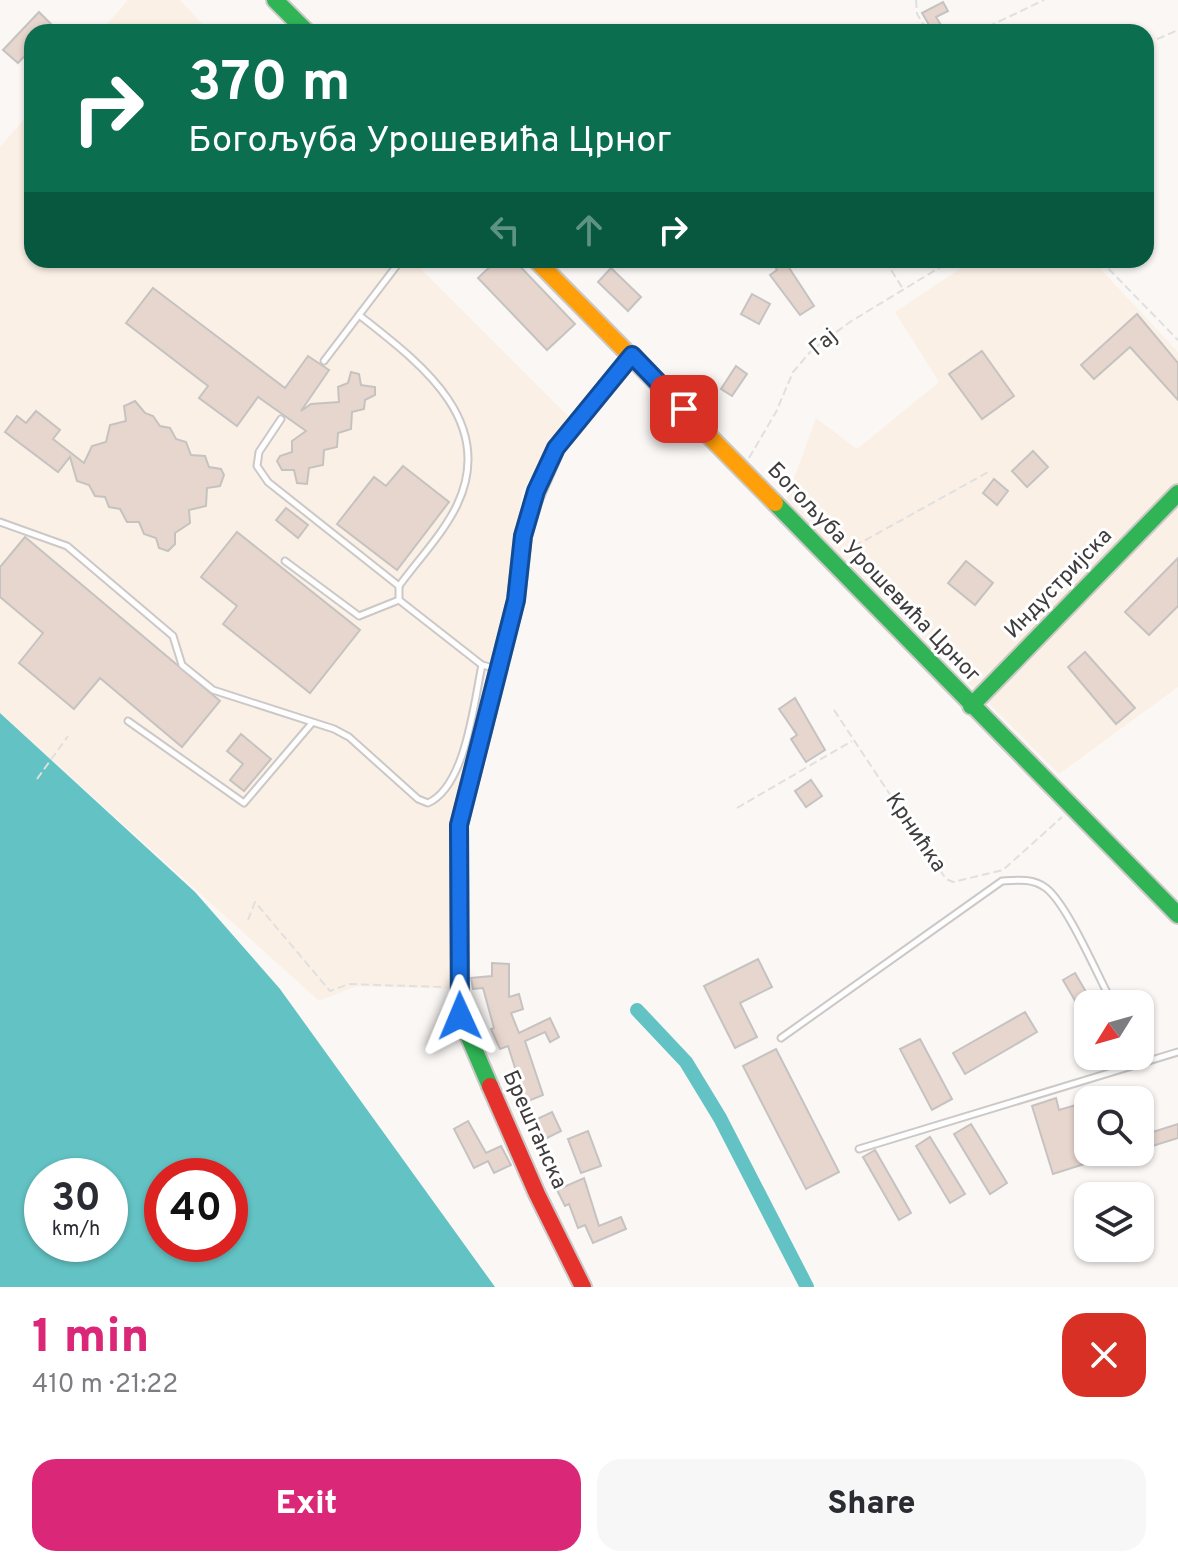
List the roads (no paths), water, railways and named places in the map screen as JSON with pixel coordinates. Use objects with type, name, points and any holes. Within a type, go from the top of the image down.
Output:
[{"type":"street","points":[[275,0],[299,24]]},
{"type":"street","name":"Богољуба Урошевића Црног","points":[[544,268],[1178,915]]},
{"type":"street","name":"Брештанска","points":[[583,1287],[537,1194],[460,1016],[459,825],[516,600],[523,536],[536,491],[556,448],[632,355]]},
{"type":"street","name":"Индустријска","points":[[971,706],[1178,493]]},
{"type":"lane","points":[[324,361],[395,268]]},
{"type":"lane","points":[[359,315],[420,363],[454,404],[467,453],[466,475],[458,505],[399,586],[399,600]]},
{"type":"lane","points":[[281,419],[259,452],[257,466],[268,482],[399,586]]},
{"type":"lane","points":[[0,522],[67,546],[173,636],[182,665],[213,690],[349,737],[418,799],[428,803],[438,798],[456,771],[482,665]]},
{"type":"lane","points":[[285,561],[359,616],[399,600]]},
{"type":"lane","points":[[399,600],[482,665],[499,669]]},
{"type":"lane","points":[[128,721],[244,803],[312,723]]},
{"type":"lane","points":[[781,1038],[1002,881],[1028,880],[1045,887],[1058,902],[1105,990]]},
{"type":"lane","points":[[1154,1059],[1178,1052]]},
{"type":"lane","points":[[859,1149],[1119,1070]]},
{"type":"water","points":[[0,713],[195,892],[280,989],[495,1287],[0,1287]]},
{"type":"waterway","points":[[637,1010],[686,1062],[720,1118],[807,1287]]}]
